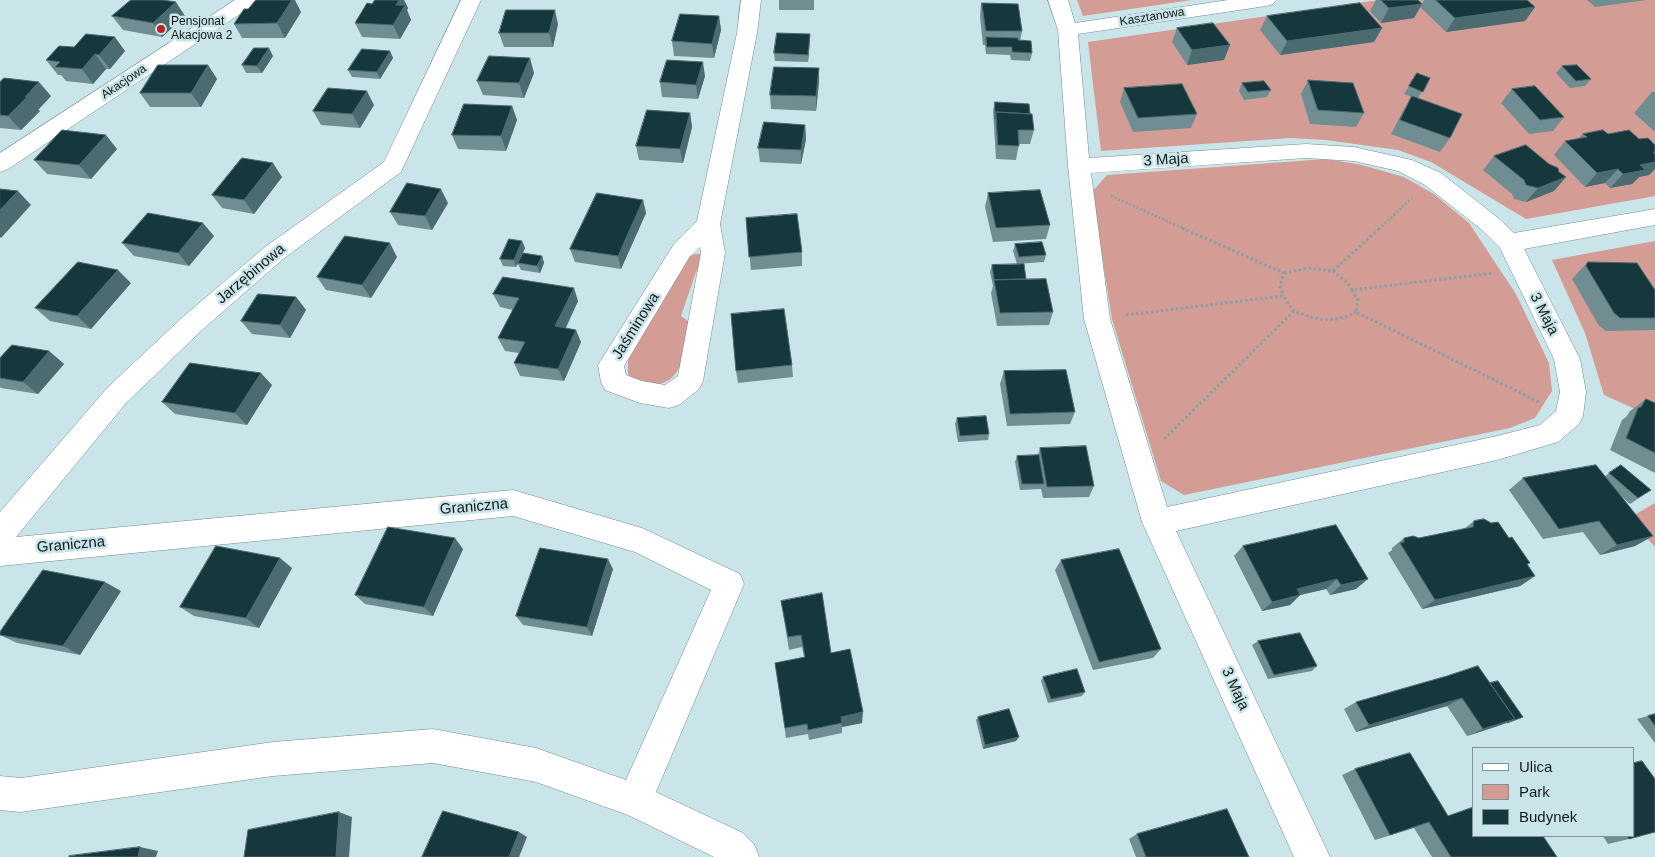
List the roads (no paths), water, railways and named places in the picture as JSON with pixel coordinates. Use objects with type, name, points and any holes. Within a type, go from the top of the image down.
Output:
[{"type":"street","name":"Akacjowa","points":[[0,164],[248,0]]},
{"type":"street","name":"Jarzębinowa","points":[[0,534],[117,395],[193,323],[274,253],[393,167],[471,0]]},
{"type":"street","name":"Jaśminowa","points":[[708,224],[682,250],[611,365],[614,382],[640,392],[669,396],[690,381],[713,253],[708,224],[747,33],[751,0]]},
{"type":"street","name":"3 Maja","points":[[1058,0],[1068,30],[1080,174],[1097,319],[1157,522],[1312,857]]},
{"type":"street","name":"Kasztanowa","points":[[1068,30],[1266,0]]},
{"type":"street","name":"3 Maja","points":[[1080,174],[1306,151],[1354,154],[1404,165],[1433,178],[1490,224],[1509,243],[1567,359],[1573,392],[1569,416],[1548,434],[1497,448],[1157,522]]},
{"type":"street","points":[[1509,243],[1655,217]]},
{"type":"street","name":"Graniczna","points":[[0,552],[513,503],[642,541],[729,584],[635,800]]},
{"type":"street","points":[[0,793],[21,795],[274,759],[433,746],[536,764],[635,800],[730,846],[741,857]]},
{"type":"place","name":"Pensjonat Akacjowa 2","points":[[161,29]]}]
